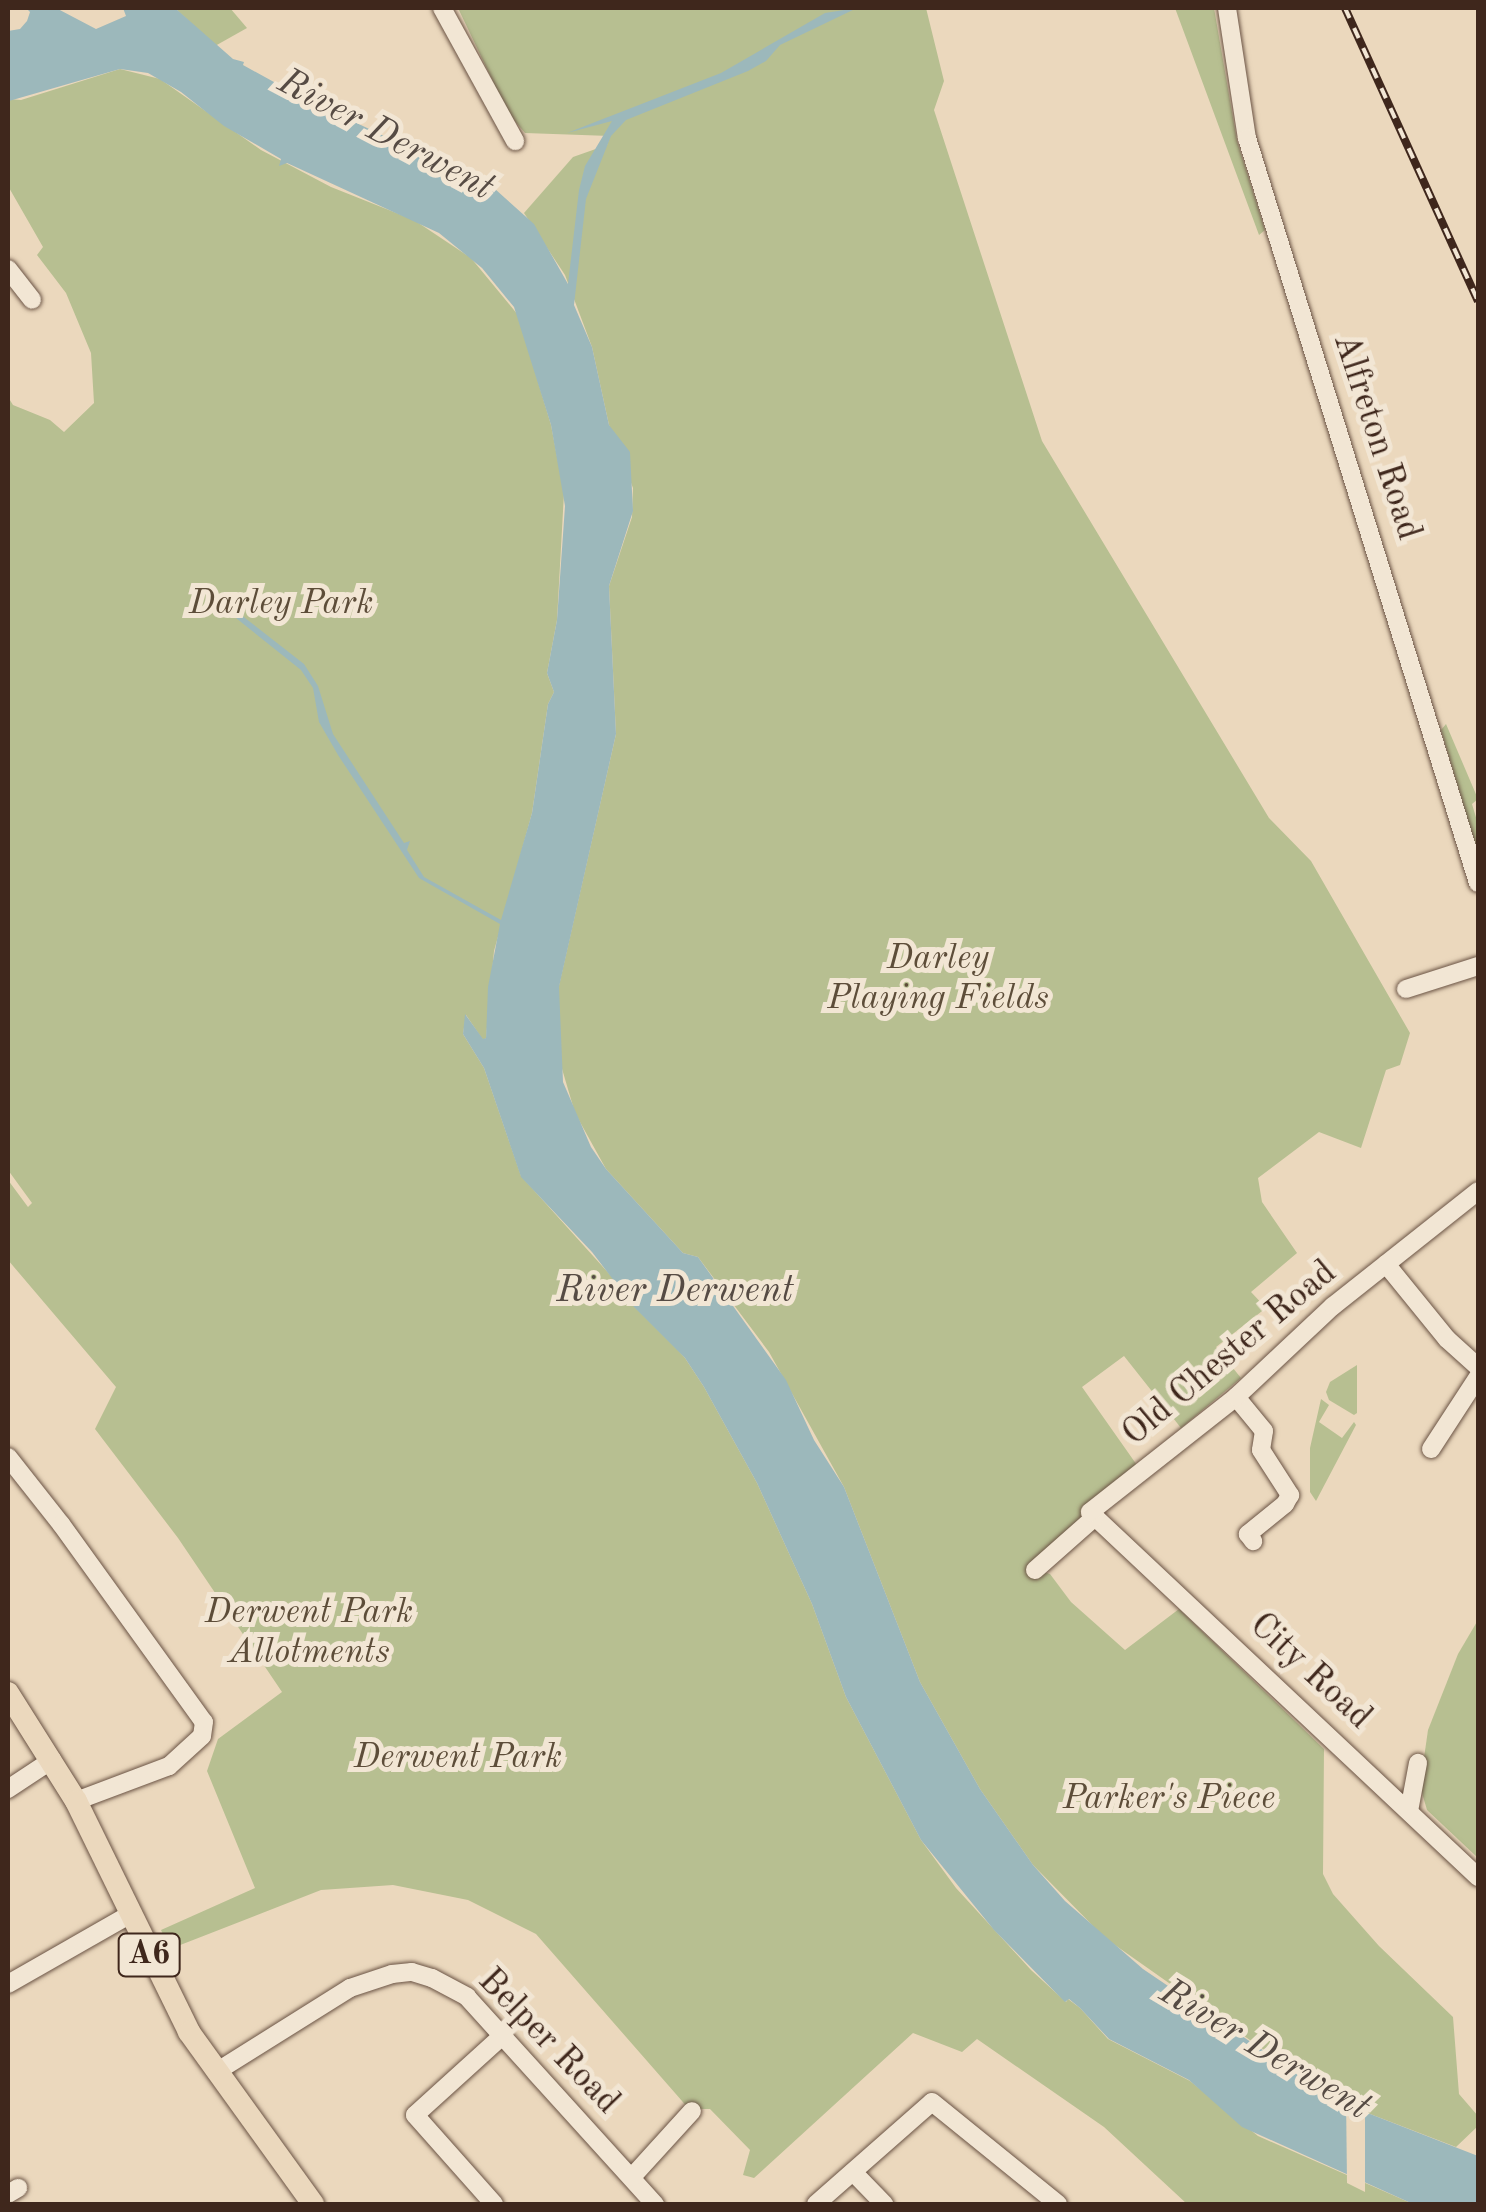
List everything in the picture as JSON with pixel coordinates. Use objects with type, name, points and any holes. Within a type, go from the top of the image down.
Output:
[{"type":"main road","name":"A6","points":[[8,1693],[76,1801],[175,2008],[216,2072],[313,2204]]},
{"type":"street","points":[[442,8],[514,141]]},
{"type":"street","name":"Alfreton Road","points":[[1227,8],[1247,138],[1478,883]]},
{"type":"street","points":[[8,269],[32,300]]},
{"type":"street","points":[[1406,990],[1478,966]]},
{"type":"street","name":"Old Chester Road","points":[[1035,1570],[1095,1517],[1090,1512],[1236,1396],[1333,1306],[1478,1191]]},
{"type":"street","points":[[1386,1264],[1447,1339],[1478,1367]]},
{"type":"street","points":[[1431,1450],[1478,1377]]},
{"type":"street","points":[[1236,1396],[1264,1432],[1266,1441],[1261,1450],[1290,1495],[1285,1504],[1248,1534],[1254,1541]]},
{"type":"street","points":[[8,1458],[40,1494],[204,1722],[202,1736],[169,1766],[76,1801]]},
{"type":"street","name":"City Road","points":[[1095,1517],[1478,1877]]},
{"type":"street","points":[[8,1789],[52,1760]]},
{"type":"street","points":[[1409,1811],[1418,1763]]},
{"type":"street","points":[[8,1984],[129,1915]]},
{"type":"street","name":"Belper Road","points":[[216,2072],[350,1988],[392,1974],[412,1972],[432,1978],[467,1997],[655,2204]]},
{"type":"street","points":[[494,2204],[415,2116],[502,2036]]},
{"type":"street","points":[[816,2204],[932,2102],[1058,2204]]},
{"type":"street","points":[[632,2177],[692,2111]]},
{"type":"street","points":[[853,2172],[884,2204]]},
{"type":"green space","points":[[175,8],[230,8],[247,28],[215,46]]},
{"type":"green space","name":"Darley Playing Fields","points":[[458,8],[926,8],[944,81],[934,110],[1042,441],[1269,818],[1311,861],[1410,1033],[1400,1065],[1386,1070],[1361,1148],[1319,1132],[1258,1178],[1262,1202],[1297,1253],[1251,1292],[1266,1308],[1216,1347],[1241,1378],[1181,1428],[1124,1356],[1082,1387],[1139,1468],[1029,1567],[1050,1574],[1071,1602],[1125,1650],[1179,1609],[1324,1749],[1323,1874],[1333,1894],[1379,1946],[1453,2017],[1459,2094],[1478,2116],[1478,2126],[1456,2147],[1365,2112],[1301,2076],[1105,1938],[1033,1865],[980,1789],[920,1682],[844,1487],[769,1352],[698,1257],[683,1253],[606,1169],[575,1113],[560,1062],[558,990],[616,734],[609,586],[632,517],[633,488],[609,425],[592,347],[565,275],[524,213],[573,157],[607,145],[610,136],[525,133],[508,113]]},
{"type":"green space","points":[[1175,8],[1214,8],[1237,141],[1265,230],[1259,235]]},
{"type":"green space","name":"Darley Park","points":[[120,69],[160,79],[261,150],[331,187],[414,220],[471,258],[518,315],[551,425],[564,493],[557,620],[547,673],[554,692],[548,704],[532,813],[494,951],[486,1038],[483,1040],[466,1015],[463,1034],[484,1068],[521,1176],[685,1358],[704,1387],[757,1483],[812,1604],[846,1697],[921,1840],[956,1888],[1031,1970],[1066,2002],[1068,1999],[1080,2008],[1108,2039],[1190,2081],[1258,2136],[1413,2204],[1187,2204],[1104,2127],[977,2039],[962,2052],[913,2033],[754,2178],[743,2175],[750,2150],[710,2109],[689,2109],[536,1934],[468,1900],[393,1885],[321,1890],[170,1949],[161,1930],[255,1888],[207,1771],[218,1739],[282,1692],[178,1538],[95,1429],[116,1387],[8,1260],[8,1180],[28,1207],[32,1203],[8,1170],[8,397],[13,405],[50,420],[64,432],[94,403],[91,353],[66,293],[37,255],[43,247],[8,186],[8,99],[21,100]]},
{"type":"green space","points":[[1446,724],[1478,799],[1472,804],[1478,824],[1478,854],[1441,730]]},
{"type":"green space","points":[[1357,1365],[1354,1415],[1329,1400],[1326,1392],[1330,1382]]},
{"type":"green space","points":[[1321,1399],[1329,1405],[1319,1422],[1342,1438],[1354,1422],[1356,1425],[1316,1501],[1310,1492],[1310,1448]]},
{"type":"green space","points":[[1478,1620],[1478,1858],[1427,1810],[1420,1786],[1428,1730],[1458,1654]]},
{"type":"water","name":"River Derwent","points":[[26,8],[56,8],[96,29],[126,16],[123,8],[175,8],[243,65],[283,87],[307,92],[307,99],[495,189],[534,224],[568,284],[585,166],[612,121],[567,133],[721,73],[825,13],[857,8],[780,45],[766,61],[748,71],[626,120],[611,136],[586,199],[574,305],[592,347],[609,425],[630,452],[633,511],[609,586],[616,734],[559,987],[563,1082],[591,1147],[606,1169],[683,1253],[698,1257],[786,1380],[814,1440],[844,1487],[920,1682],[980,1789],[1033,1865],[1065,1901],[1143,1969],[1301,2076],[1365,2112],[1478,2156],[1478,2204],[1413,2204],[1242,2127],[1189,2080],[1109,2039],[1080,2008],[1069,1999],[1065,2002],[994,1930],[921,1840],[846,1697],[812,1604],[757,1483],[704,1387],[685,1358],[634,1307],[592,1252],[521,1177],[484,1068],[463,1034],[465,1014],[486,1038],[488,987],[500,924],[419,878],[319,722],[313,688],[301,670],[207,590],[214,589],[227,604],[304,664],[318,686],[333,734],[404,843],[410,841],[407,850],[424,877],[501,920],[532,813],[548,704],[554,692],[547,673],[557,620],[565,506],[551,425],[514,307],[482,268],[439,233],[287,163],[279,166],[281,159],[224,126],[181,92],[148,73],[120,69],[9,101],[8,31],[20,29],[27,21],[30,12]]},
{"type":"pier","points":[[1346,2096],[1365,2107],[1365,2192],[1347,2183]]},
{"type":"railway","points":[[1345,8],[1478,301]]},
{"type":"park label","name":"Derwent Park Allotments","points":[[309,1633]]},
{"type":"park label","name":"Derwent Park","points":[[458,1758]]},
{"type":"park label","name":"Parker's Piece","points":[[1169,1799]]}]
